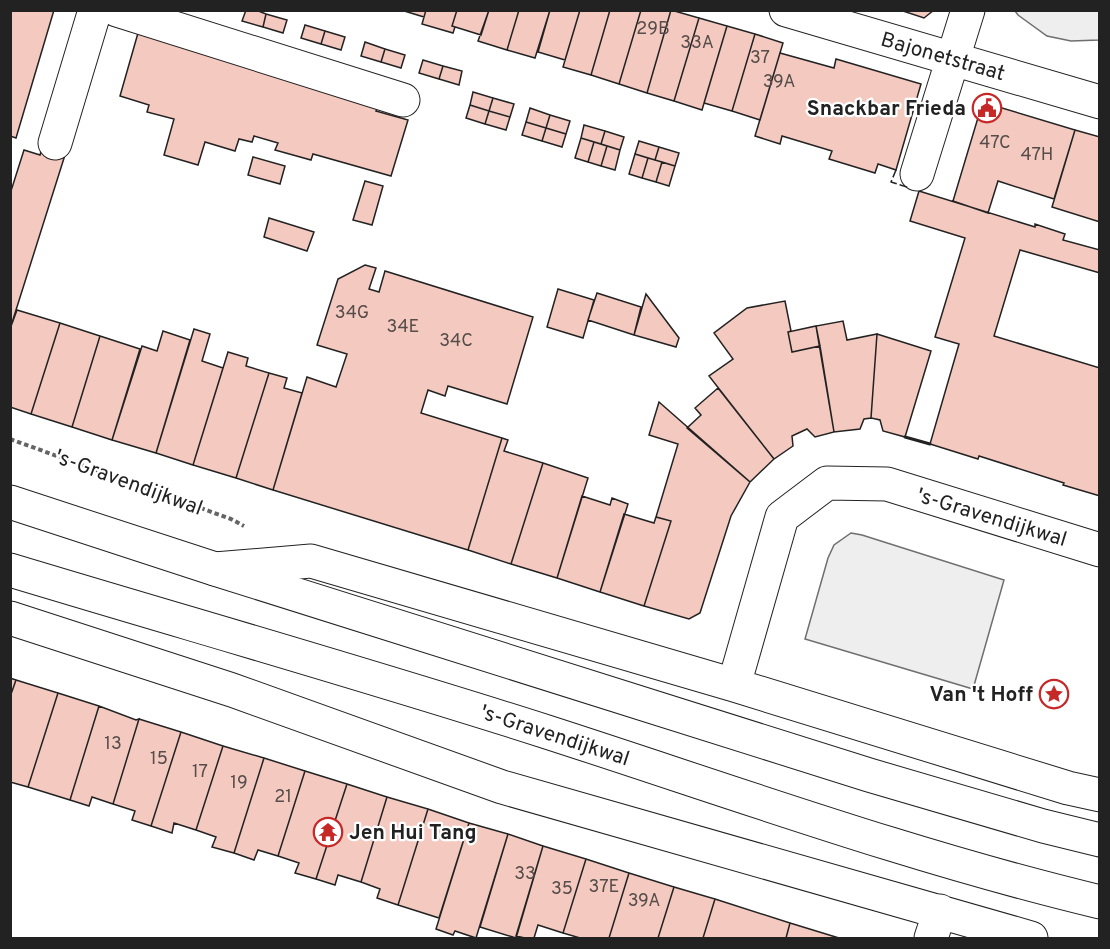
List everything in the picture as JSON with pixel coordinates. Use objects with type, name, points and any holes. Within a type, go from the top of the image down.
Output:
[{"type":"street","points":[[55,143],[95,10]]},
{"type":"street","points":[[117,10],[403,100]]},
{"type":"street","name":"Bajonetstraat","points":[[786,10],[1100,102]]},
{"type":"street","points":[[917,174],[968,10]]},
{"type":"street","name":"'s-Gravendijkwal","points":[[735,685],[783,517],[827,483],[887,484],[1100,550]]},
{"type":"street","points":[[10,502],[869,775],[1043,826],[1100,840]]},
{"type":"street","points":[[215,569],[311,561],[735,685],[1068,788],[1100,795]]},
{"type":"street","name":"'s-Gravendijkwal","points":[[10,570],[543,731],[865,836],[1034,886],[1100,902]]},
{"type":"street","points":[[10,618],[232,690],[502,787],[936,925],[1017,937]]},
{"type":"path","name":"'s-Gravendijkwal","points":[[10,439],[231,519],[251,530]]},
{"type":"shaded area","points":[[1015,11],[1099,11],[1099,40],[1071,41],[1047,36]]},
{"type":"shaded area","points":[[851,533],[1004,580],[973,689],[805,639],[828,558],[834,545]]},
{"type":"building","points":[[10,10],[54,10],[16,138],[10,136]]},
{"type":"building","points":[[246,10],[256,10],[266,14],[263,27],[242,21]]},
{"type":"building","points":[[401,10],[426,10],[424,17]]},
{"type":"building","points":[[426,10],[457,10],[452,26],[455,27],[453,33],[422,24]]},
{"type":"building","points":[[457,10],[489,10],[481,35],[452,26]]},
{"type":"building","points":[[489,10],[519,10],[507,50],[478,41]]},
{"type":"building","points":[[519,10],[550,10],[535,58],[507,50]]},
{"type":"building","points":[[550,10],[580,10],[565,60],[538,52]]},
{"type":"building","points":[[580,10],[610,10],[591,75],[563,67]]},
{"type":"building","points":[[610,10],[641,10],[619,84],[591,75]]},
{"type":"building","points":[[641,10],[671,10],[647,93],[619,84]]},
{"type":"building","points":[[671,10],[699,18],[674,101],[647,93]]},
{"type":"building","points":[[900,10],[934,10],[924,18]]},
{"type":"building","points":[[266,14],[287,20],[283,33],[263,27]]},
{"type":"building","points":[[699,18],[727,26],[702,110],[674,101]]},
{"type":"building","points":[[305,25],[325,31],[321,44],[301,38]]},
{"type":"building","points":[[727,26],[755,34],[732,111],[704,103]]},
{"type":"building","points":[[325,31],[345,37],[341,50],[321,44]]},
{"type":"building","points":[[138,33],[379,105],[376,111],[408,120],[391,176],[313,154],[311,160],[275,150],[278,143],[254,136],[252,142],[239,139],[235,151],[205,142],[198,165],[164,155],[174,119],[147,112],[149,105],[120,96]]},
{"type":"building","points":[[755,34],[783,43],[760,120],[732,111]]},
{"type":"building","points":[[365,42],[385,49],[381,62],[361,56]]},
{"type":"building","points":[[385,49],[405,55],[401,68],[381,62]]},
{"type":"building","points":[[780,53],[834,68],[836,59],[921,84],[896,170],[878,164],[875,173],[829,159],[832,151],[782,136],[780,144],[755,136]]},
{"type":"building","points":[[423,60],[443,66],[439,79],[419,73]]},
{"type":"building","points":[[443,66],[462,71],[459,85],[439,79]]},
{"type":"building","points":[[473,92],[493,98],[489,111],[470,105]]},
{"type":"building","points":[[493,98],[514,104],[510,117],[489,111]]},
{"type":"building","points":[[470,105],[489,111],[485,124],[466,118]]},
{"type":"building","points":[[992,105],[1075,130],[1054,199],[998,181],[988,213],[953,201],[980,111]]},
{"type":"building","points":[[530,108],[550,115],[546,128],[526,122]]},
{"type":"building","points":[[489,111],[510,117],[506,130],[485,124]]},
{"type":"building","points":[[550,115],[570,121],[566,134],[546,128]]},
{"type":"building","points":[[526,122],[546,128],[542,141],[522,135]]},
{"type":"building","points":[[584,125],[605,131],[601,144],[581,138]]},
{"type":"building","points":[[546,128],[566,134],[562,147],[542,141]]},
{"type":"building","points":[[1075,130],[1100,137],[1100,222],[1052,207]]},
{"type":"building","points":[[605,131],[624,137],[620,150],[601,144]]},
{"type":"building","points":[[581,138],[594,142],[588,162],[575,158]]},
{"type":"building","points":[[639,141],[659,147],[655,160],[635,154]]},
{"type":"building","points":[[594,142],[607,146],[601,166],[588,162]]},
{"type":"building","points":[[607,146],[620,150],[615,170],[601,166]]},
{"type":"building","points":[[659,147],[679,153],[675,166],[655,160]]},
{"type":"building","points":[[42,148],[65,155],[10,329],[10,194],[24,150],[40,155]]},
{"type":"building","points":[[635,154],[648,158],[642,178],[629,174]]},
{"type":"building","points":[[253,157],[285,166],[280,184],[248,175]]},
{"type":"building","points":[[648,158],[662,162],[656,182],[642,178]]},
{"type":"building","points":[[662,162],[675,166],[669,186],[656,182]]},
{"type":"building","points":[[365,181],[383,186],[372,225],[353,220]]},
{"type":"building","points":[[919,191],[1035,227],[1035,224],[1065,234],[1063,240],[1100,250],[1100,273],[1020,250],[994,336],[1100,368],[1100,496],[979,456],[978,459],[930,444],[959,344],[935,337],[965,238],[910,221]]},
{"type":"building","points":[[269,218],[314,232],[307,251],[264,237]]},
{"type":"building","points":[[365,265],[376,268],[369,289],[379,292],[385,271],[533,317],[507,404],[448,386],[445,396],[428,390],[421,413],[502,438],[468,550],[273,490],[307,377],[336,387],[347,354],[317,345],[338,279]]},
{"type":"building","points":[[558,289],[594,300],[583,338],[547,327]]},
{"type":"building","points":[[597,293],[641,307],[634,335],[588,320]]},
{"type":"building","points":[[646,294],[679,338],[676,347],[634,335]]},
{"type":"building","points":[[785,301],[791,331],[788,332],[792,352],[820,346],[834,432],[815,437],[807,429],[792,436],[793,446],[774,459],[709,376],[733,359],[714,333],[747,308]]},
{"type":"building","points":[[17,310],[60,323],[31,414],[10,407],[10,329]]},
{"type":"building","points":[[843,321],[847,340],[877,334],[871,418],[864,419],[860,429],[834,432],[816,326]]},
{"type":"building","points":[[60,323],[100,336],[72,427],[31,414]]},
{"type":"building","points":[[816,326],[820,346],[792,352],[788,332]]},
{"type":"building","points":[[194,329],[210,334],[202,361],[223,368],[193,465],[156,453]]},
{"type":"building","points":[[163,331],[190,340],[156,453],[112,440],[142,346],[157,351]]},
{"type":"building","points":[[877,334],[931,351],[905,437],[883,431],[880,420],[871,418]]},
{"type":"building","points":[[100,336],[140,349],[112,440],[72,427]]},
{"type":"building","points":[[228,352],[248,358],[246,366],[269,373],[236,478],[193,465]]},
{"type":"building","points":[[269,373],[287,378],[284,388],[302,393],[273,490],[236,478]]},
{"type":"building","points":[[718,388],[774,459],[750,482],[687,428],[701,415],[695,408]]},
{"type":"building","points":[[659,402],[750,482],[731,516],[700,613],[689,619],[644,606],[671,521],[656,517],[678,444],[649,435]]},
{"type":"building","points":[[502,438],[508,440],[504,451],[543,463],[511,564],[468,550]]},
{"type":"building","points":[[543,463],[588,478],[557,578],[511,564]]},
{"type":"building","points":[[582,496],[610,505],[612,498],[628,504],[600,592],[557,578]]},
{"type":"building","points":[[624,514],[654,523],[656,517],[671,521],[644,606],[600,592]]},
{"type":"building","points":[[10,678],[16,680],[10,697]]},
{"type":"building","points":[[16,680],[58,693],[28,787],[10,782],[10,697]]},
{"type":"building","points":[[58,693],[99,706],[70,800],[28,787]]},
{"type":"building","points":[[99,706],[136,720],[139,719],[113,804],[92,797],[89,806],[70,800]]},
{"type":"building","points":[[139,719],[181,732],[151,826],[132,820],[135,811],[113,804]]},
{"type":"building","points":[[181,732],[223,746],[196,830],[174,823],[172,833],[151,826]]},
{"type":"building","points":[[223,746],[264,758],[234,853],[212,847],[216,837],[196,830]]},
{"type":"building","points":[[264,758],[305,771],[278,856],[258,850],[254,860],[234,853]]},
{"type":"building","points":[[305,771],[347,784],[316,879],[295,873],[299,863],[278,856]]},
{"type":"building","points":[[347,784],[387,797],[361,882],[338,875],[335,885],[316,879]]},
{"type":"building","points":[[387,797],[428,809],[398,905],[377,898],[380,889],[361,882]]},
{"type":"building","points":[[428,809],[469,823],[439,918],[398,905]]},
{"type":"building","points":[[469,823],[508,834],[476,938],[455,931],[453,935],[436,929]]},
{"type":"building","points":[[508,834],[543,846],[516,938],[480,927]]},
{"type":"building","points":[[543,846],[586,859],[563,933],[538,925],[534,938],[516,936]]},
{"type":"building","points":[[586,859],[629,873],[609,938],[580,938],[563,933]]},
{"type":"building","points":[[629,873],[674,887],[658,938],[609,938]]},
{"type":"building","points":[[674,887],[715,899],[703,938],[658,938]]},
{"type":"building","points":[[715,899],[790,923],[786,938],[703,938]]},
{"type":"building","points":[[790,923],[839,938],[786,938]]},
{"type":"fence","points":[[896,170],[891,182],[910,188]]},
{"type":"wall","points":[[905,437],[930,444]]},
{"type":"place","name":"Snackbar Frieda","points":[[987,108]]},
{"type":"place","name":"Van 't Hoff","points":[[1054,694]]},
{"type":"place","name":"Jen Hui Tang","points":[[328,832]]}]
